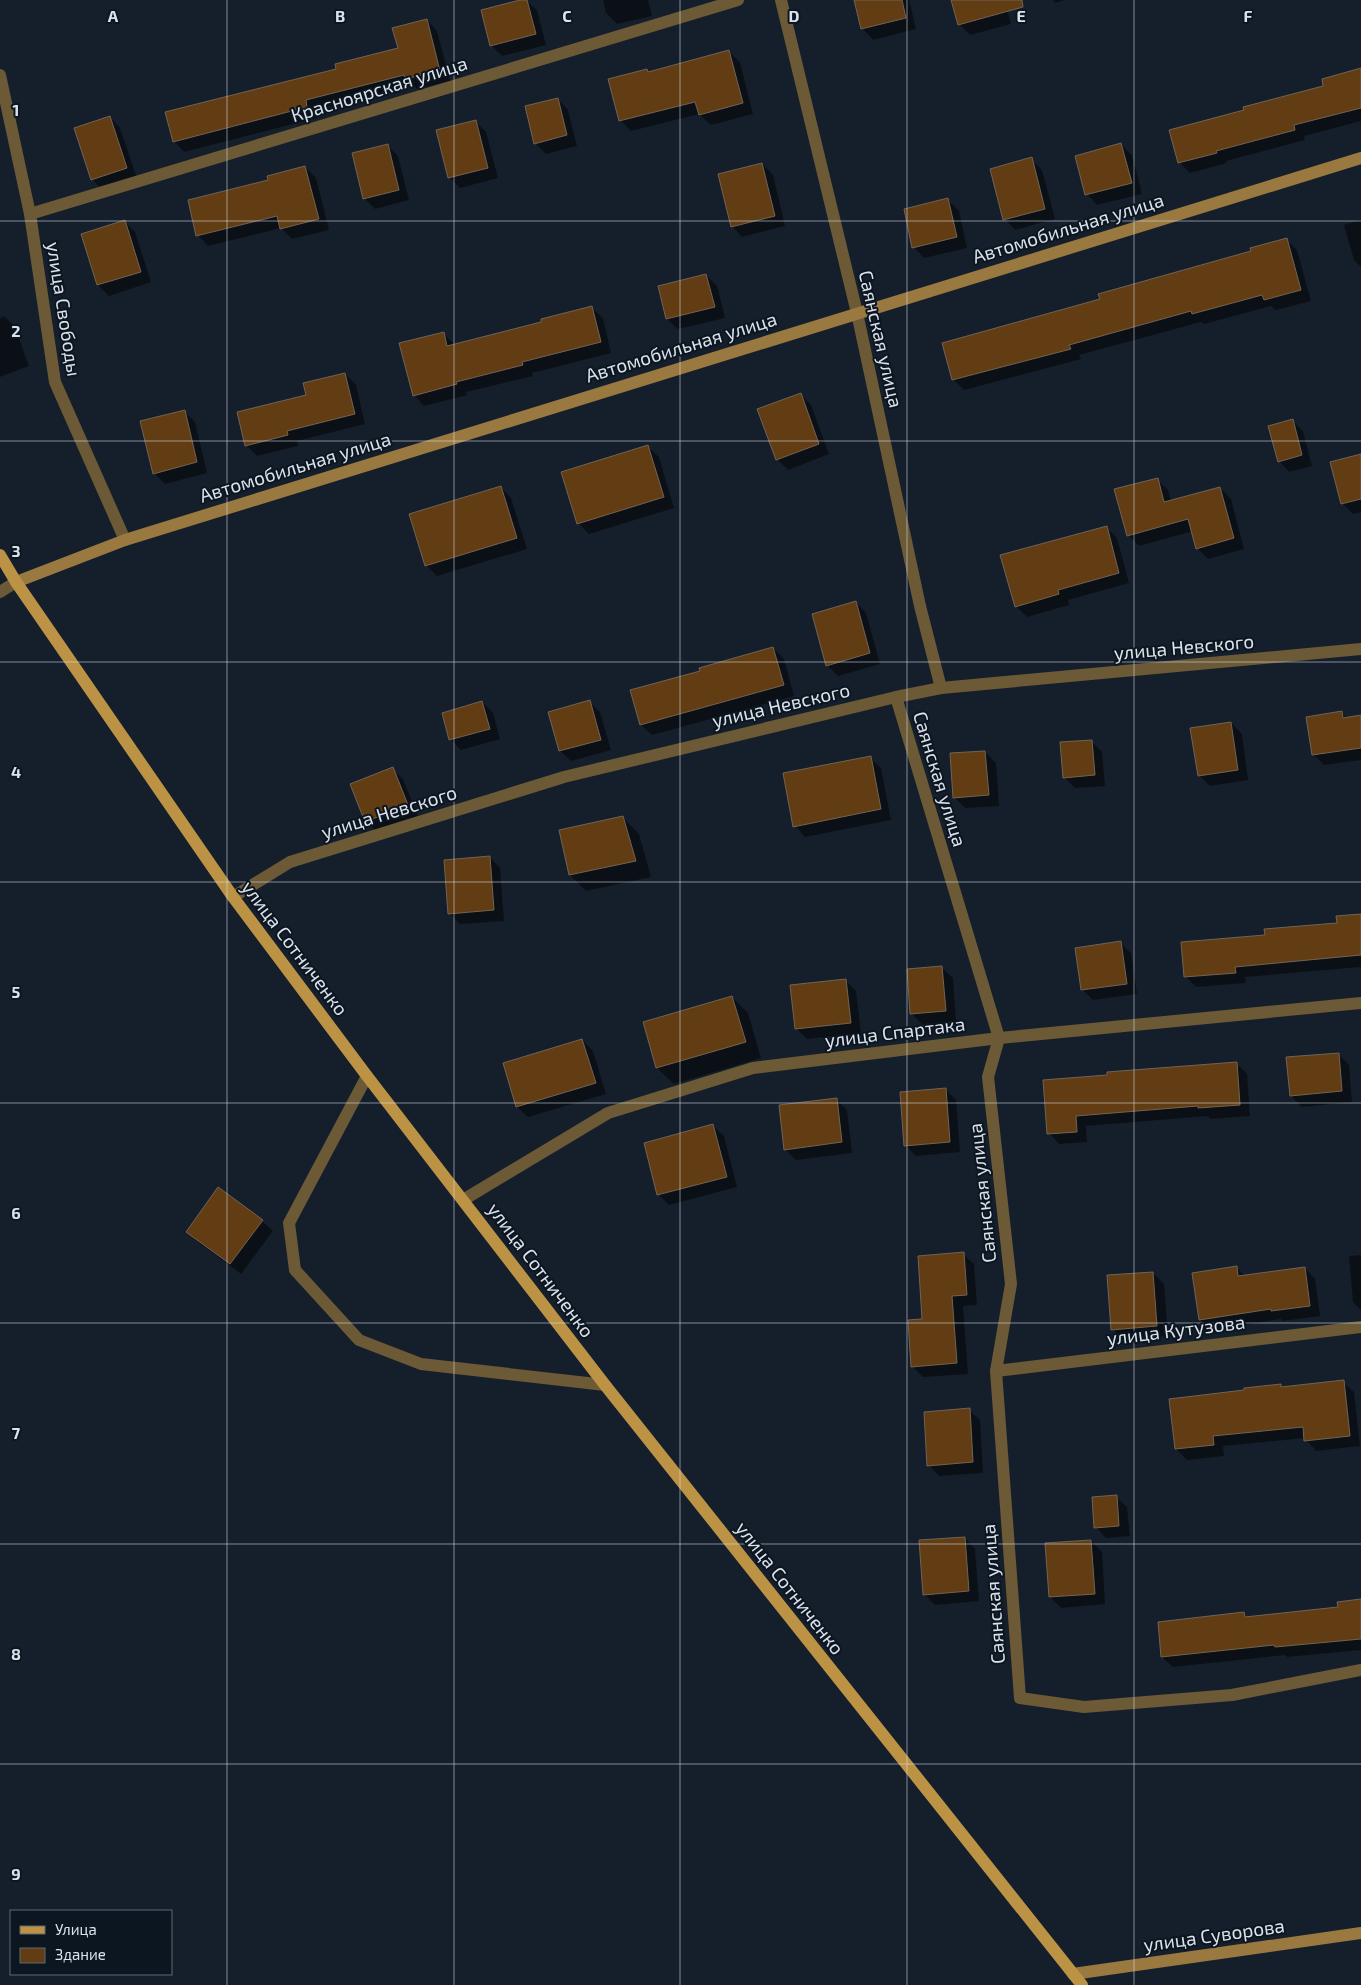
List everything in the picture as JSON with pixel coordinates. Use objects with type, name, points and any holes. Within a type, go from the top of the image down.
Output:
[{"type":"main road","name":"улица Сотниченко","points":[[0,555],[16,582],[233,896],[367,1076],[605,1385],[1082,1985]]},
{"type":"street","name":"Красноярская улица","points":[[30,214],[738,0]]},
{"type":"street","name":"Саянская улица","points":[[781,0],[857,313],[920,606],[942,688]]},
{"type":"street","name":"улица Свободы","points":[[0,75],[30,214],[55,382],[124,540]]},
{"type":"street","name":"Автомобильная улица","points":[[16,582],[124,540],[1361,158]]},
{"type":"street","points":[[0,592],[16,582]]},
{"type":"street","name":"улица Невского","points":[[233,896],[290,862],[564,777],[896,697],[942,688],[1361,649]]},
{"type":"street","name":"Саянская улица","points":[[896,697],[999,1038],[988,1077],[1011,1284],[996,1371],[1020,1698],[1084,1707],[1232,1695],[1361,1670]]},
{"type":"street","name":"улица Спартака","points":[[464,1200],[608,1112],[754,1068],[999,1038],[1361,1004]]},
{"type":"street","points":[[367,1076],[289,1223],[295,1270],[358,1340],[421,1364],[605,1385]]},
{"type":"street","name":"улица Кутузова","points":[[996,1371],[1361,1327]]},
{"type":"street","name":"улица Суворова","points":[[1073,1974],[1361,1932]]},
{"type":"building","points":[[527,0],[536,34],[490,46],[481,10]]},
{"type":"building","points":[[854,0],[902,0],[906,18],[861,29]]},
{"type":"building","points":[[951,0],[1022,0],[1023,7],[958,25]]},
{"type":"building","points":[[427,19],[440,71],[405,79],[404,75],[306,100],[307,107],[173,142],[165,112],[336,69],[335,64],[398,48],[392,28]]},
{"type":"building","points":[[729,50],[743,103],[699,115],[695,102],[619,121],[608,79],[647,69],[648,72]]},
{"type":"building","points":[[1361,68],[1361,108],[1294,125],[1295,130],[1178,163],[1169,130],[1244,110],[1243,107],[1323,86],[1322,79]]},
{"type":"building","points":[[558,98],[567,135],[534,144],[525,106]]},
{"type":"building","points":[[110,116],[127,168],[91,180],[74,128]]},
{"type":"building","points":[[476,120],[488,168],[448,178],[436,130]]},
{"type":"building","points":[[1121,143],[1132,183],[1085,195],[1075,156]]},
{"type":"building","points":[[388,144],[399,190],[363,199],[352,153]]},
{"type":"building","points":[[1032,157],[1045,209],[1003,220],[990,169]]},
{"type":"building","points":[[762,163],[775,216],[731,227],[718,174]]},
{"type":"building","points":[[305,166],[319,219],[280,229],[277,216],[196,236],[188,200],[268,180],[267,176]]},
{"type":"building","points":[[948,198],[957,237],[912,248],[904,209]]},
{"type":"building","points":[[125,220],[141,272],[97,285],[81,234]]},
{"type":"building","points":[[1287,238],[1301,290],[1264,300],[1262,295],[1192,314],[1191,311],[1069,345],[1071,349],[952,380],[942,343],[1100,299],[1098,294],[1251,251],[1250,248]]},
{"type":"building","points":[[706,274],[715,307],[666,319],[658,286]]},
{"type":"building","points":[[592,306],[601,342],[522,362],[523,365],[456,382],[457,384],[413,396],[399,343],[444,332],[447,346],[541,322],[541,319]]},
{"type":"building","points":[[345,373],[355,414],[287,431],[288,435],[245,446],[237,412],[306,395],[303,383]]},
{"type":"building","points":[[801,393],[819,444],[776,460],[757,409]]},
{"type":"building","points":[[185,410],[197,462],[153,474],[140,421]]},
{"type":"building","points":[[1293,419],[1302,455],[1278,462],[1268,426]]},
{"type":"building","points":[[648,445],[664,497],[577,524],[561,472]]},
{"type":"building","points":[[1361,454],[1361,499],[1341,504],[1330,462]]},
{"type":"building","points":[[1158,478],[1164,502],[1220,487],[1234,538],[1196,549],[1188,519],[1127,536],[1114,489]]},
{"type":"building","points":[[501,486],[517,538],[425,566],[409,514]]},
{"type":"building","points":[[1107,526],[1119,573],[1058,590],[1059,594],[1015,607],[1000,555]]},
{"type":"building","points":[[856,601],[870,653],[826,666],[812,614]]},
{"type":"building","points":[[773,647],[784,685],[640,725],[630,690],[700,671],[699,668]]},
{"type":"building","points":[[590,700],[601,740],[559,751],[548,712]]},
{"type":"building","points":[[482,701],[490,729],[449,740],[442,713]]},
{"type":"building","points":[[1342,711],[1343,718],[1361,715],[1361,748],[1312,755],[1306,717]]},
{"type":"building","points":[[1231,722],[1238,770],[1198,776],[1190,728]]},
{"type":"building","points":[[1092,740],[1095,775],[1063,778],[1060,742]]},
{"type":"building","points":[[985,751],[989,795],[953,798],[950,753]]},
{"type":"building","points":[[871,756],[881,809],[793,827],[783,773]]},
{"type":"building","points":[[393,767],[408,805],[365,822],[350,784]]},
{"type":"building","points":[[623,816],[636,861],[569,875],[559,830]]},
{"type":"building","points":[[490,856],[494,910],[448,914],[444,860]]},
{"type":"building","points":[[1361,914],[1361,955],[1235,967],[1236,973],[1184,977],[1181,942],[1265,935],[1264,929],[1337,923],[1336,916]]},
{"type":"building","points":[[1121,941],[1127,984],[1081,990],[1075,948]]},
{"type":"building","points":[[942,966],[946,1011],[910,1014],[907,969]]},
{"type":"building","points":[[846,979],[851,1023],[795,1029],[790,985]]},
{"type":"building","points":[[732,996],[746,1042],[656,1068],[643,1022]]},
{"type":"building","points":[[582,1039],[596,1083],[516,1107],[503,1063]]},
{"type":"building","points":[[1339,1053],[1342,1091],[1290,1096],[1286,1057]]},
{"type":"building","points":[[1237,1062],[1240,1105],[1198,1108],[1198,1106],[1076,1116],[1077,1132],[1047,1134],[1043,1080],[1107,1075],[1107,1072]]},
{"type":"building","points":[[946,1088],[950,1142],[904,1146],[900,1092]]},
{"type":"building","points":[[837,1098],[842,1142],[784,1150],[779,1105]]},
{"type":"building","points":[[713,1124],[727,1177],[657,1195],[644,1143]]},
{"type":"building","points":[[218,1187],[263,1220],[230,1264],[186,1232]]},
{"type":"building","points":[[964,1252],[967,1295],[952,1296],[957,1363],[911,1367],[908,1320],[922,1319],[918,1256]]},
{"type":"building","points":[[1237,1266],[1238,1276],[1305,1267],[1310,1306],[1271,1311],[1271,1309],[1199,1320],[1192,1273]]},
{"type":"building","points":[[1153,1272],[1157,1326],[1111,1330],[1107,1275]]},
{"type":"building","points":[[1344,1380],[1350,1436],[1304,1441],[1303,1427],[1213,1436],[1214,1445],[1175,1449],[1169,1399],[1244,1390],[1244,1388],[1281,1384],[1281,1387]]},
{"type":"building","points":[[970,1408],[973,1462],[927,1466],[924,1412]]},
{"type":"building","points":[[1117,1495],[1119,1526],[1094,1528],[1092,1497]]},
{"type":"building","points":[[965,1537],[969,1591],[923,1595],[919,1540]]},
{"type":"building","points":[[1091,1540],[1095,1594],[1049,1597],[1045,1543]]},
{"type":"building","points":[[1361,1599],[1361,1639],[1275,1647],[1274,1645],[1161,1657],[1158,1622],[1244,1612],[1245,1617],[1338,1607],[1337,1602]]}]
